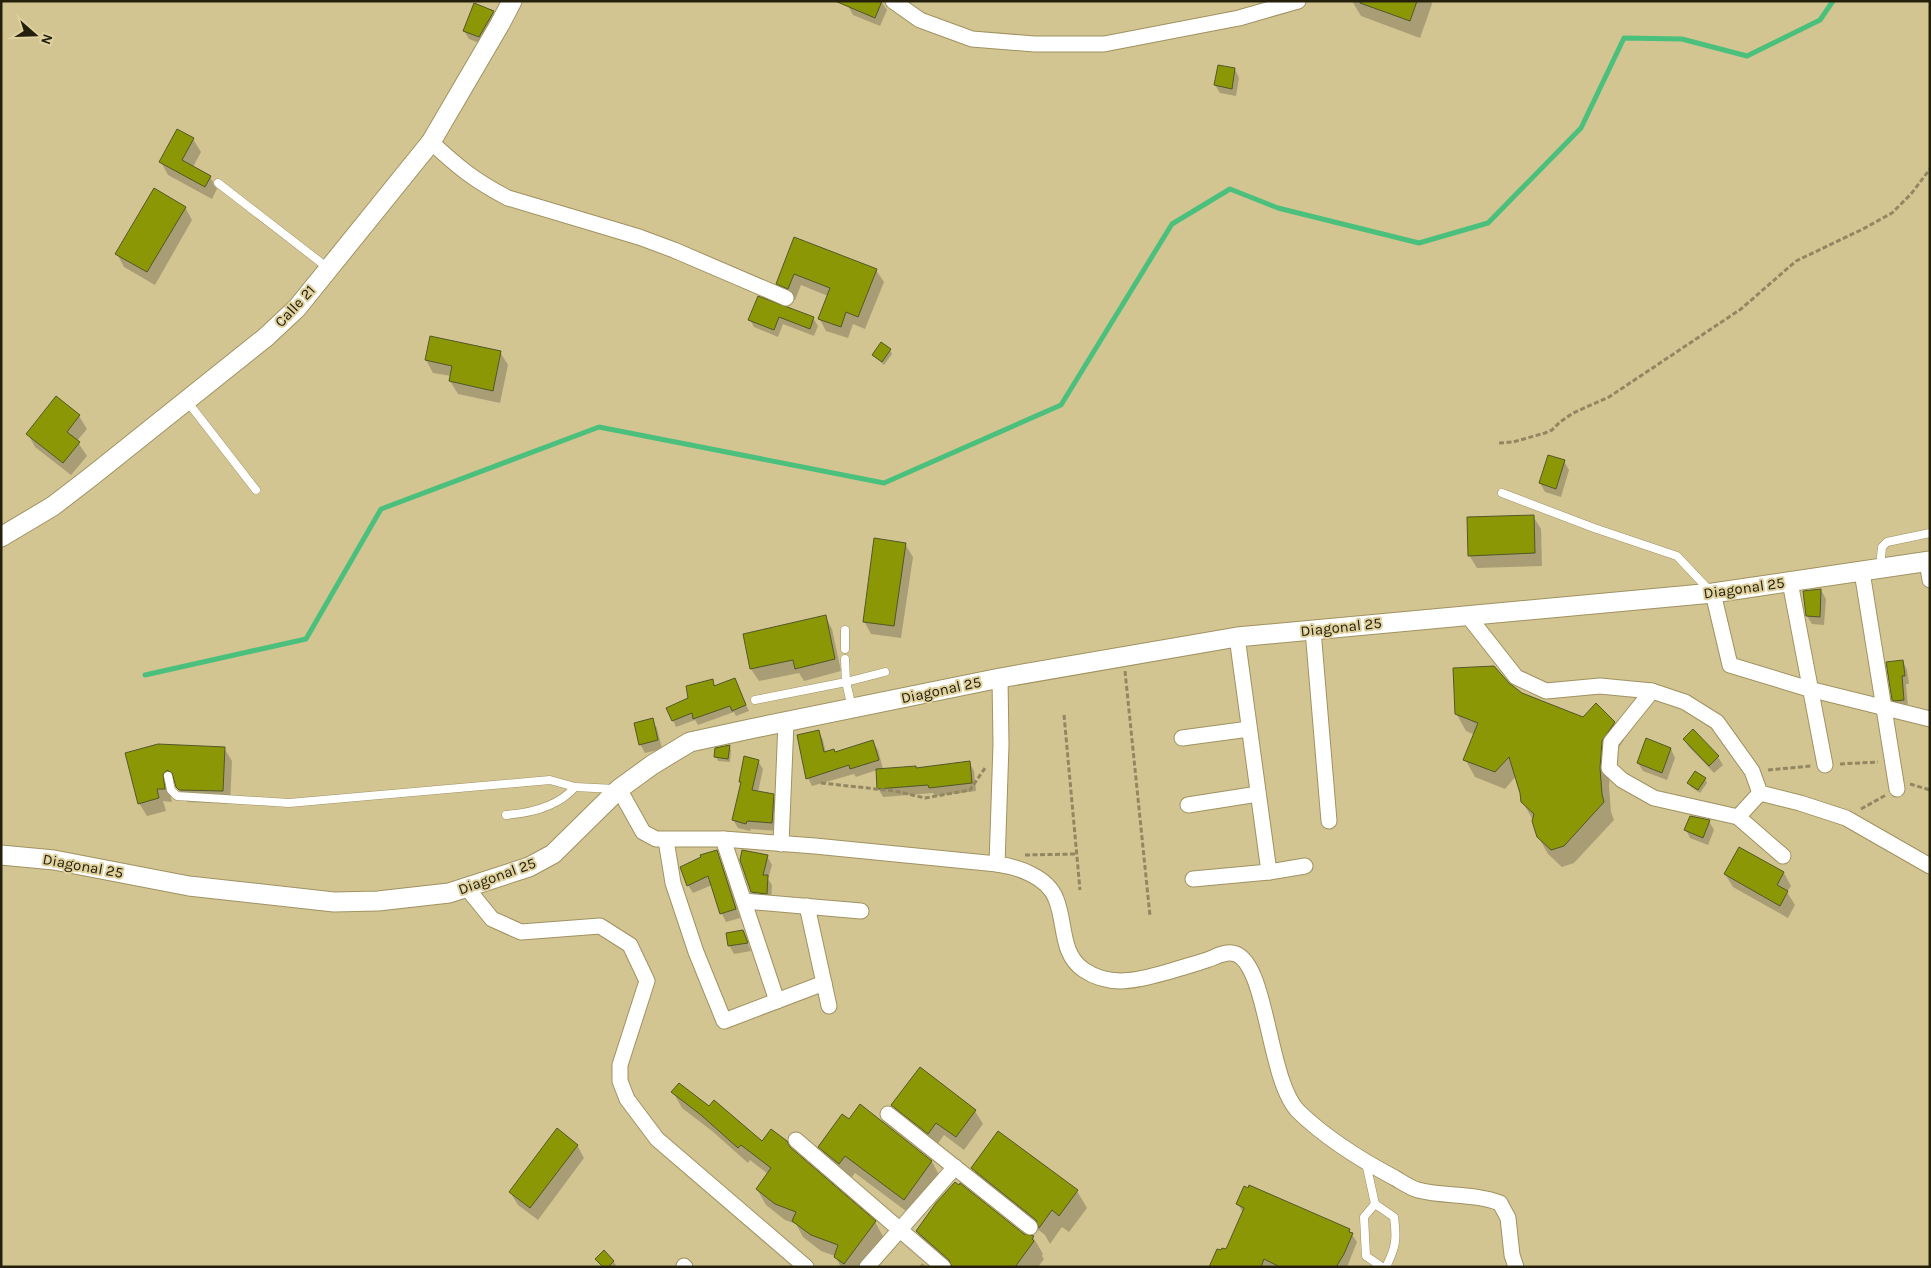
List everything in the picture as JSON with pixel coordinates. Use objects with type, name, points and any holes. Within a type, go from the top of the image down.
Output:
[{"type":"street","name":"Calle 21","points":[[1,537],[53,506],[266,337],[296,308],[431,142],[512,1]]},
{"type":"street","points":[[893,1],[920,20],[972,39],[1035,44],[1104,44],[1238,18],[1298,1]]},
{"type":"street","points":[[431,142],[462,171],[508,198],[639,237],[786,298]]},
{"type":"street","points":[[1928,561],[1930,580]]},
{"type":"street","name":"Diagonal 25","points":[[1,855],[54,860],[190,886],[334,902],[378,901],[449,893],[529,867],[553,854],[619,789],[652,765],[690,742],[1000,678],[1238,637],[1713,593],[1928,561]]},
{"type":"street","points":[[1862,572],[1898,789]]},
{"type":"street","points":[[1790,582],[1824,765]]},
{"type":"street","points":[[1713,593],[1730,665],[1809,689],[1930,719]]},
{"type":"street","points":[[1468,616],[1516,677],[1546,691],[1600,686],[1652,691],[1685,702],[1717,722],[1752,771],[1760,793]]},
{"type":"street","points":[[1313,630],[1329,821]]},
{"type":"street","points":[[1238,637],[1269,872]]},
{"type":"street","points":[[997,860],[1001,745],[1000,678]]},
{"type":"street","points":[[1652,691],[1611,742],[1609,768],[1622,780],[1654,798],[1738,817],[1783,856]]},
{"type":"street","points":[[781,844],[786,722]]},
{"type":"street","points":[[1182,738],[1249,729]]},
{"type":"street","points":[[619,789],[643,832],[656,839],[723,839],[997,860],[1044,883],[1056,897],[1065,942],[1074,961],[1083,970],[1098,978],[1111,981],[1128,981],[1190,965],[1227,952],[1237,954],[1250,967],[1266,1018],[1272,1049],[1289,1098],[1298,1111],[1348,1151],[1417,1190],[1454,1196],[1488,1198],[1500,1203],[1508,1218],[1512,1255],[1516,1267]]},
{"type":"street","points":[[1738,817],[1760,793]]},
{"type":"street","points":[[1760,793],[1800,803],[1846,818],[1930,866]]},
{"type":"street","points":[[1188,805],[1258,794]]},
{"type":"street","points":[[723,839],[777,1001]]},
{"type":"street","points":[[666,840],[674,883],[696,952],[724,1021],[824,983]]},
{"type":"street","points":[[1193,879],[1269,872],[1305,866]]},
{"type":"street","points":[[466,887],[492,919],[520,932],[600,926],[630,945],[647,981],[620,1065],[620,1080],[627,1099],[657,1139],[806,1267]]},
{"type":"street","points":[[744,901],[861,911]]},
{"type":"street","points":[[807,906],[829,1006]]},
{"type":"street","points":[[888,1114],[1030,1228]]},
{"type":"street","points":[[796,1140],[943,1267]]},
{"type":"street","points":[[867,1267],[955,1167]]},
{"type":"lane","points":[[218,183],[328,268]]},
{"type":"lane","points":[[187,401],[227,450],[256,490]]},
{"type":"lane","points":[[1502,493],[1594,528],[1677,556],[1713,593]]},
{"type":"lane","points":[[1880,568],[1882,547],[1887,542],[1930,533]]},
{"type":"lane","points":[[845,630],[845,648]]},
{"type":"lane","points":[[845,659],[846,682],[852,708]]},
{"type":"lane","points":[[755,700],[846,682],[885,672]]},
{"type":"lane","points":[[168,776],[170,790],[177,796],[289,803],[550,780],[575,788],[619,789]]},
{"type":"lane","points":[[506,815],[532,812],[568,796],[575,788]]},
{"type":"lane","points":[[1366,1162],[1375,1204],[1394,1217],[1397,1238],[1386,1267]]},
{"type":"lane","points":[[1375,1204],[1364,1217],[1366,1256],[1382,1267]]},
{"type":"path","points":[[1498,443],[1513,442],[1545,433],[1552,430],[1573,413],[1609,397],[1741,309],[1796,261],[1892,213],[1911,194],[1930,168]]},
{"type":"path","points":[[1124,656],[1150,916]]},
{"type":"path","points":[[1064,715],[1080,890]]},
{"type":"path","points":[[821,783],[895,790],[925,798],[970,790],[985,768]]},
{"type":"path","points":[[997,860],[1076,854]]},
{"type":"building","points":[[835,1],[882,1],[875,18]]},
{"type":"building","points":[[1360,1],[1417,1],[1410,21],[1360,3]]},
{"type":"building","points":[[474,3],[494,11],[479,37],[463,31]]},
{"type":"building","points":[[1218,65],[1235,68],[1232,89],[1214,85]]},
{"type":"building","points":[[177,129],[194,138],[182,160],[211,176],[205,187],[159,162]]},
{"type":"building","points":[[154,188],[186,207],[147,272],[115,254]]},
{"type":"building","points":[[794,237],[877,269],[858,317],[846,312],[841,327],[818,319],[830,288],[794,274],[788,289],[776,284]]},
{"type":"building","points":[[758,296],[814,317],[810,329],[779,317],[774,330],[748,320]]},
{"type":"building","points":[[430,336],[501,351],[493,391],[449,381],[452,366],[425,360]]},
{"type":"building","points":[[881,342],[891,349],[882,362],[872,355]]},
{"type":"building","points":[[56,396],[80,415],[67,432],[80,442],[63,463],[26,434]]},
{"type":"building","points":[[1548,455],[1565,460],[1556,489],[1539,483]]},
{"type":"building","points":[[1534,515],[1535,553],[1468,556],[1467,517]]},
{"type":"building","points":[[874,538],[906,543],[894,626],[863,622]]},
{"type":"building","points":[[1821,589],[1820,617],[1806,616],[1803,591]]},
{"type":"building","points":[[826,615],[835,659],[795,669],[793,660],[750,669],[743,634]]},
{"type":"building","points":[[1903,660],[1905,676],[1902,676],[1904,700],[1895,701],[1892,700],[1886,662]]},
{"type":"building","points":[[1494,666],[1509,683],[1522,693],[1583,717],[1596,703],[1615,722],[1602,741],[1600,768],[1604,802],[1564,846],[1551,850],[1537,837],[1532,821],[1534,814],[1521,802],[1509,757],[1495,772],[1463,760],[1478,723],[1455,714],[1453,668]]},
{"type":"building","points":[[735,678],[746,705],[732,711],[730,706],[693,719],[692,713],[672,721],[666,708],[688,698],[686,686],[713,679],[714,686]]},
{"type":"building","points":[[653,718],[658,740],[639,745],[634,723]]},
{"type":"building","points":[[1693,729],[1719,756],[1709,766],[1683,739]]},
{"type":"building","points":[[819,730],[824,752],[834,749],[835,752],[873,740],[879,760],[850,769],[849,765],[806,779],[797,735]]},
{"type":"building","points":[[1646,738],[1671,748],[1662,773],[1637,763]]},
{"type":"building","points":[[158,744],[225,747],[223,791],[179,790],[176,787],[172,773],[167,770],[163,775],[165,789],[157,789],[159,798],[138,804],[125,753]]},
{"type":"building","points":[[730,745],[728,759],[714,757],[715,748]]},
{"type":"building","points":[[744,756],[759,760],[752,790],[774,794],[772,823],[747,821],[746,824],[732,820],[741,782],[739,782]]},
{"type":"building","points":[[970,761],[972,783],[929,788],[928,785],[877,789],[876,769],[916,766],[916,768]]},
{"type":"building","points":[[1695,771],[1706,778],[1698,790],[1687,783]]},
{"type":"building","points":[[1690,816],[1710,820],[1703,838],[1684,830]]},
{"type":"building","points":[[1739,847],[1784,872],[1777,885],[1788,891],[1780,906],[1724,874]]},
{"type":"building","points":[[717,850],[736,909],[720,914],[708,876],[687,886],[680,867],[701,857],[700,855]]},
{"type":"building","points":[[742,850],[768,855],[763,875],[768,875],[767,894],[751,892],[740,860]]},
{"type":"building","points":[[743,930],[748,943],[728,946],[726,933]]},
{"type":"building","points":[[920,1067],[976,1110],[956,1137],[936,1123],[928,1134],[891,1105]]},
{"type":"building","points":[[679,1083],[709,1106],[714,1100],[762,1141],[771,1129],[787,1141],[790,1147],[876,1221],[844,1264],[834,1257],[838,1245],[811,1235],[792,1221],[796,1212],[775,1204],[756,1189],[771,1168],[741,1145],[738,1148],[701,1115],[671,1092]]},
{"type":"building","points":[[860,1104],[932,1161],[904,1200],[845,1156],[839,1164],[818,1147],[842,1114],[849,1119]]},
{"type":"building","points":[[557,1128],[578,1145],[530,1208],[509,1192]]},
{"type":"building","points":[[998,1131],[1078,1190],[1059,1216],[1052,1210],[1039,1228],[1036,1220],[971,1168]]},
{"type":"building","points":[[955,1182],[959,1185],[960,1183],[1024,1234],[1034,1236],[1032,1239],[1034,1241],[1015,1267],[952,1267],[949,1260],[916,1231],[936,1203]]},
{"type":"building","points":[[1249,1185],[1350,1229],[1349,1232],[1353,1233],[1336,1267],[1280,1267],[1264,1259],[1261,1267],[1209,1267],[1217,1249],[1226,1249],[1244,1208],[1236,1204],[1244,1186],[1248,1188]]},
{"type":"building","points":[[604,1250],[614,1261],[608,1267],[603,1267],[595,1259]]},
{"type":"waterway","points":[[145,675],[306,639],[381,509],[599,427],[884,483],[1061,405],[1172,224],[1230,189],[1278,208],[1419,243],[1488,223],[1581,128],[1624,38],[1682,39],[1747,56],[1820,20],[1833,1]]}]
